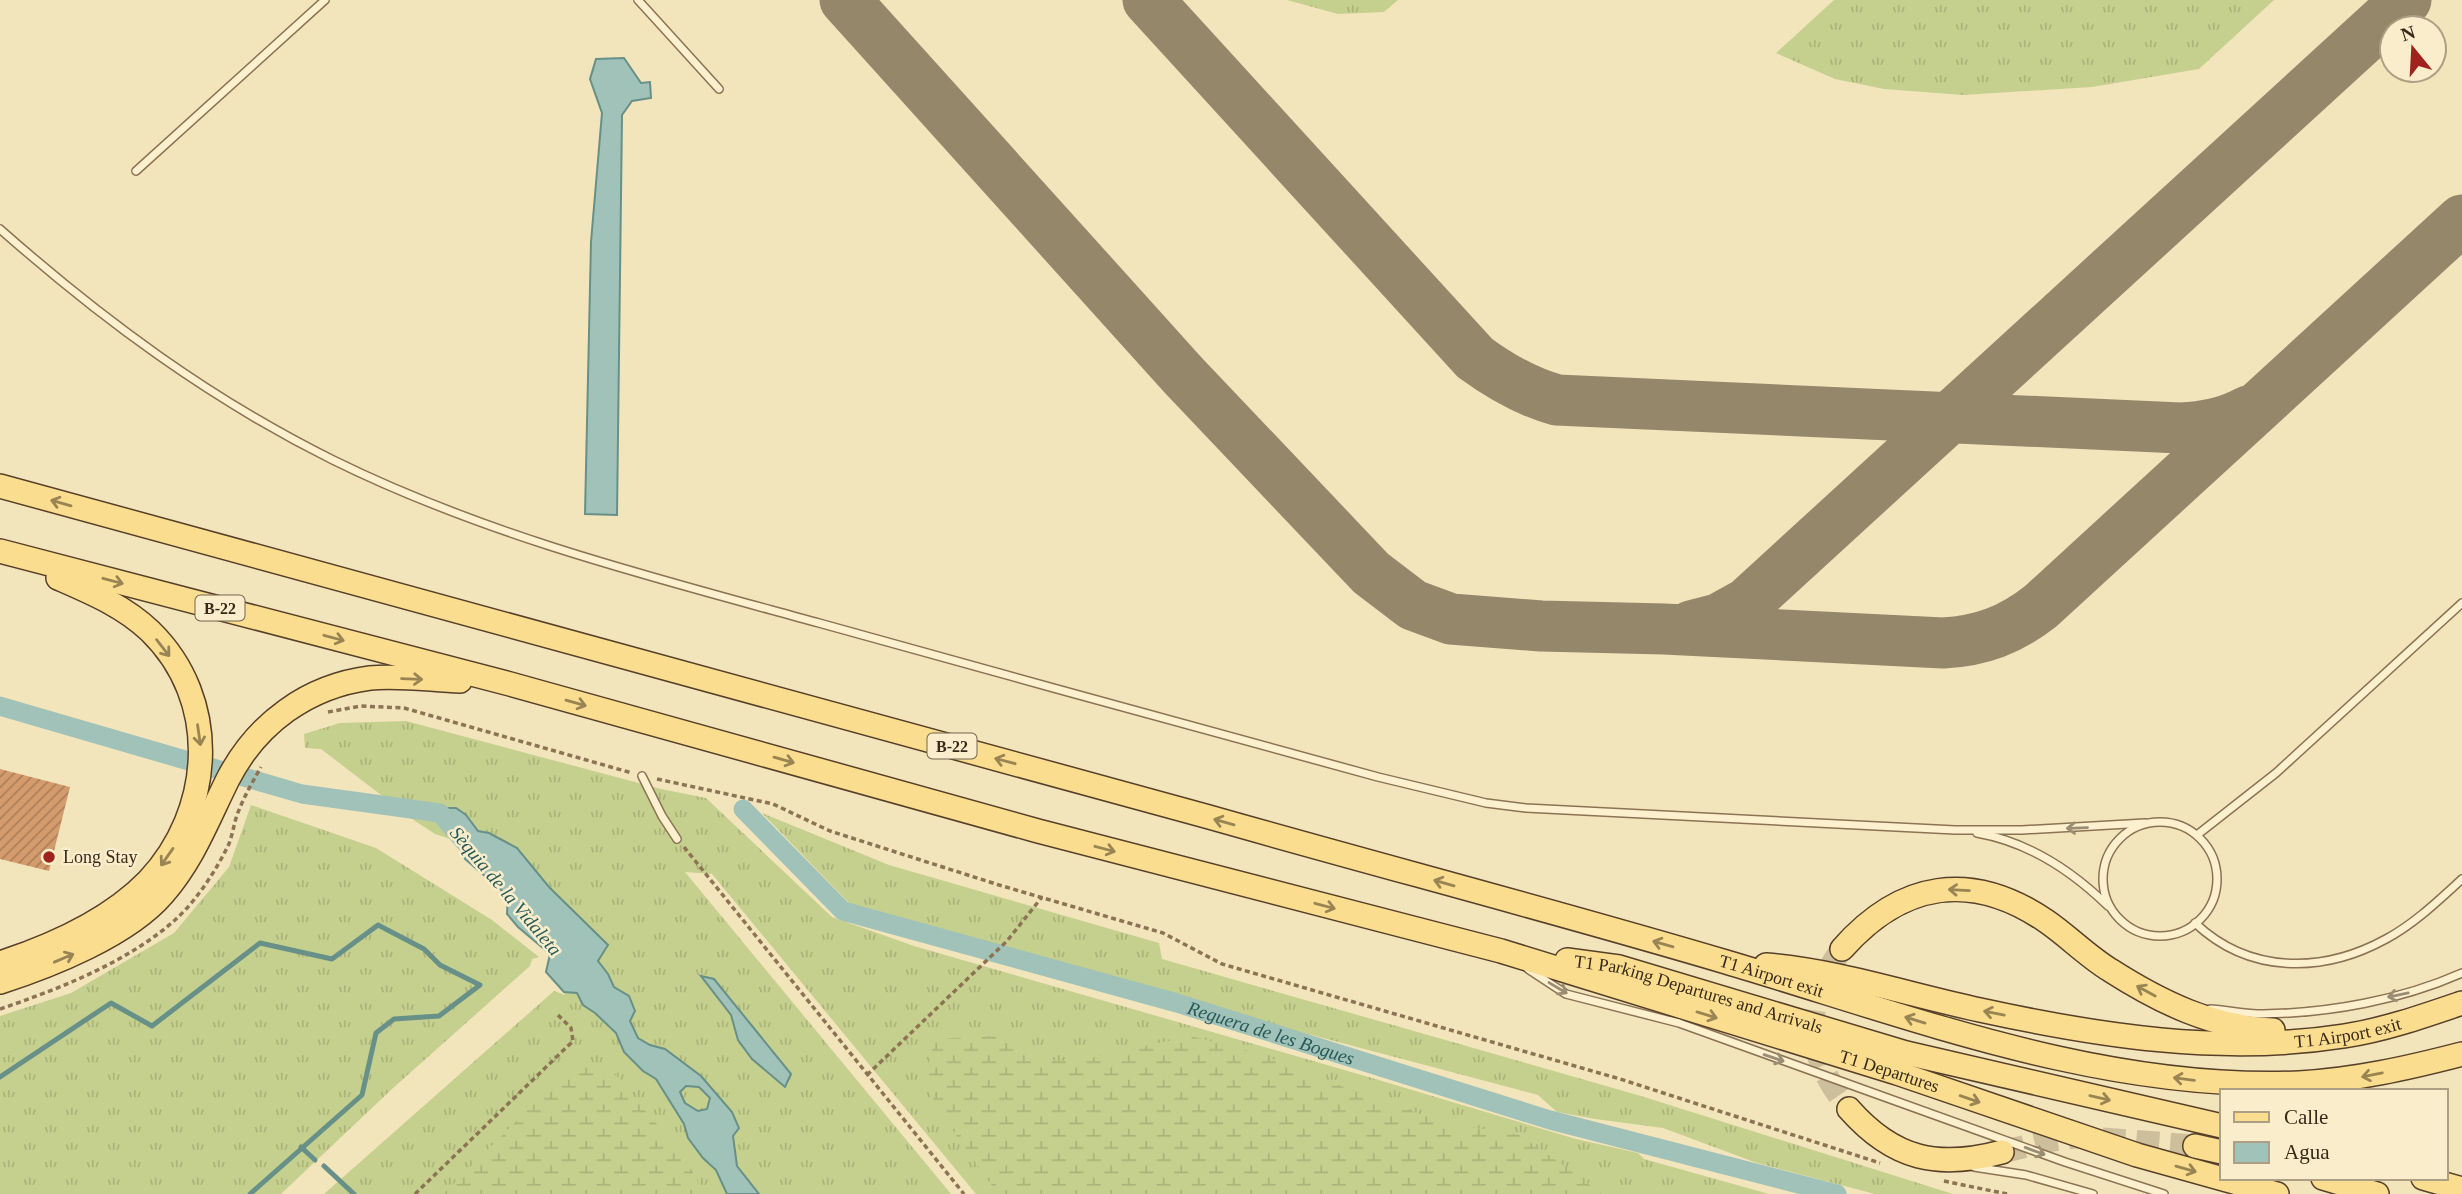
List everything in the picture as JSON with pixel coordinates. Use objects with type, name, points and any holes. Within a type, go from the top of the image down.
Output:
[{"type":"main road","name":"B-22","points":[[0,486],[1051,773],[1728,963]]},
{"type":"main road","name":"B-22","points":[[0,552],[510,684],[1038,831],[1501,951]]},
{"type":"main road","points":[[0,552],[88,591],[128,613],[150,632],[183,677],[199,728],[201,748],[217,803]]},
{"type":"main road","points":[[0,982],[71,955],[108,936],[161,897],[196,848],[241,758],[264,728],[291,707],[325,689],[372,678],[510,684]]},
{"type":"main road","points":[[0,963],[62,939],[123,903],[147,882],[167,859],[183,833],[217,803]]},
{"type":"main road","points":[[1842,949],[1858,930],[1878,914],[1915,895],[1944,890],[1984,893],[2024,908],[2046,921],[2106,968],[2148,993],[2211,1021],[2253,1030],[2290,1031],[2426,1015]]},
{"type":"main road","name":"T1 Parking Departures and Arrivals","points":[[1501,951],[1619,967],[1906,1053],[2220,1126]]},
{"type":"main road","name":"T1 Departures","points":[[1501,951],[1897,1073],[2137,1155],[2220,1178]]},
{"type":"main road","name":"T1 Airport exit","points":[[1728,963],[1802,968],[1979,1010],[2146,1039],[2250,1044],[2346,1036],[2462,1003]]},
{"type":"main road","name":"T1 Airport exit","points":[[1728,963],[1975,1038],[2137,1074],[2194,1080],[2301,1083],[2356,1078],[2462,1054]]},
{"type":"main road","points":[[1849,1109],[1874,1135],[1888,1145],[1929,1159],[1966,1160],[2002,1152]]},
{"type":"main road","points":[[2195,1146],[2220,1152]]},
{"type":"main road","name":"T1 Departures","points":[[2227,1180],[2277,1194]]},
{"type":"main road","points":[[2330,1180],[2377,1194]]},
{"type":"main road","points":[[2430,1180],[2462,1189]]},
{"type":"lane","points":[[136,171],[325,0]]},
{"type":"lane","points":[[638,0],[719,89]]},
{"type":"lane","points":[[0,229],[105,318],[168,363],[218,395],[322,454],[438,506],[641,575],[1378,777],[1486,803],[1955,830],[2035,829],[2162,821],[2176,824],[2197,835],[2214,858],[2217,874],[2211,904],[2202,918],[2175,934],[2144,934],[2131,928],[2118,918],[2104,894],[2102,880],[2108,853],[2121,836],[2145,823]]},
{"type":"lane","points":[[2197,835],[2276,773],[2462,603]]},
{"type":"lane","points":[[642,776],[677,839]]},
{"type":"lane","points":[[1955,830],[2013,842],[2038,853],[2087,885],[2111,908]]},
{"type":"lane","points":[[2195,923],[2224,947],[2259,960],[2282,965],[2309,962],[2360,951],[2385,939],[2430,909],[2462,879]]},
{"type":"lane","points":[[1501,951],[1566,994],[1679,1023],[2065,1162],[2164,1194]]},
{"type":"lane","points":[[2177,1007],[2261,1014],[2324,1010],[2426,989],[2462,973]]},
{"type":"lane","points":[[1929,1159],[2026,1175],[2092,1194]]},
{"type":"path","points":[[319,715],[340,708],[361,706],[404,708],[642,776],[773,804],[830,831],[1163,933],[1222,964],[1620,1079],[1889,1166]]},
{"type":"path","points":[[217,803],[263,765]]},
{"type":"path","points":[[677,839],[964,1194]]},
{"type":"path","points":[[867,1075],[1007,941],[1042,897]]},
{"type":"path","points":[[415,1194],[573,1041],[571,1028],[557,1014]]},
{"type":"path","points":[[1941,1181],[2007,1194]]},
{"type":"green space","points":[[1287,0],[1398,0],[1384,12],[1338,14]]},
{"type":"green space","points":[[1834,0],[2274,0],[2199,69],[2092,87],[1963,95],[1884,89],[1835,79],[1776,53]]},
{"type":"green space","points":[[406,721],[661,789],[706,798],[832,917],[914,946],[1576,1139],[1638,1153],[1644,1159],[1769,1194],[976,1194],[712,874],[685,872],[951,1194],[324,1194],[554,991],[565,995],[564,992],[588,947],[519,862],[435,834],[321,749],[305,748],[304,734],[340,723]]},
{"type":"green space","points":[[251,805],[376,848],[492,920],[539,957],[532,959],[530,966],[392,1089],[281,1194],[0,1194],[0,1016],[71,993],[174,933],[229,867]]},
{"type":"green space","points":[[762,813],[889,865],[1159,943],[1162,959],[1641,1096],[1953,1194],[1875,1194],[1757,1163],[1663,1128],[1557,1112],[1538,1095],[1251,1019],[851,905]]},
{"type":"green space","points":[[995,1036],[1038,1061],[1080,1060],[1191,1036],[1260,1054],[1351,1090],[1446,1123],[1519,1135],[1602,1194],[998,1194],[946,1121],[923,1082],[934,1039]]},
{"type":"green space","points":[[585,1061],[608,1065],[665,1134],[691,1169],[704,1194],[443,1194],[564,1074]]},
{"type":"water","points":[[624,58],[641,83],[650,82],[651,98],[632,101],[622,115],[617,515],[585,514],[591,242],[602,113],[590,79],[596,59]]},
{"type":"water","points":[[445,808],[456,808],[466,815],[478,831],[489,833],[517,848],[549,887],[608,945],[598,961],[614,987],[629,996],[635,1011],[630,1021],[638,1038],[665,1049],[701,1076],[732,1112],[739,1128],[733,1136],[737,1166],[759,1194],[727,1194],[716,1170],[688,1138],[684,1124],[656,1079],[643,1071],[624,1052],[616,1033],[583,1005],[577,993],[564,992],[546,972],[550,954],[507,914],[508,896],[465,859],[461,847],[453,839],[455,831]],"holes":[[[686,1086],[699,1087],[710,1098],[707,1109],[698,1111],[685,1103],[680,1092]]]},
{"type":"water","points":[[701,976],[714,979],[791,1074],[785,1087],[752,1059],[738,1040],[731,1015]]},
{"type":"building","points":[[0,769],[70,787],[49,871],[0,859]]},
{"type":"waterway","name":"Sèquia de la Vidaleta","points":[[0,706],[302,794],[440,813],[470,848]]},
{"type":"waterway","name":"Reguera de les Bogues","points":[[743,809],[843,911],[1177,1003],[1550,1120],[1837,1194]]},
{"type":"waterway","points":[[0,1077],[111,1003],[152,1026],[260,943],[332,959],[378,925],[424,949],[440,965],[480,985],[439,1016],[394,1019],[376,1033],[362,1095],[250,1194]]},
{"type":"waterway","points":[[301,1147],[315,1160]]},
{"type":"waterway","points":[[324,1166],[354,1194]]},
{"type":"taxiway","points":[[845,0],[1183,375],[1371,573],[1413,605],[1451,619],[1541,626],[1664,629],[1943,643],[1970,640],[1995,633],[2018,622],[2041,606],[2462,220]]},
{"type":"taxiway","points":[[1148,0],[1475,358],[1504,378],[1535,393],[1557,400],[2180,428],[2215,424],[2248,411]]},
{"type":"taxiway","points":[[1691,626],[1718,619],[1747,603],[2406,0]]},
{"type":"tunnel","points":[[1842,949],[1828,970],[1819,991],[1813,1030],[1823,1069],[1849,1109]]},
{"type":"tunnel","points":[[2002,1152],[2075,1137],[2195,1146]]},
{"type":"place","name":"Long Stay","points":[[49,857]]}]
